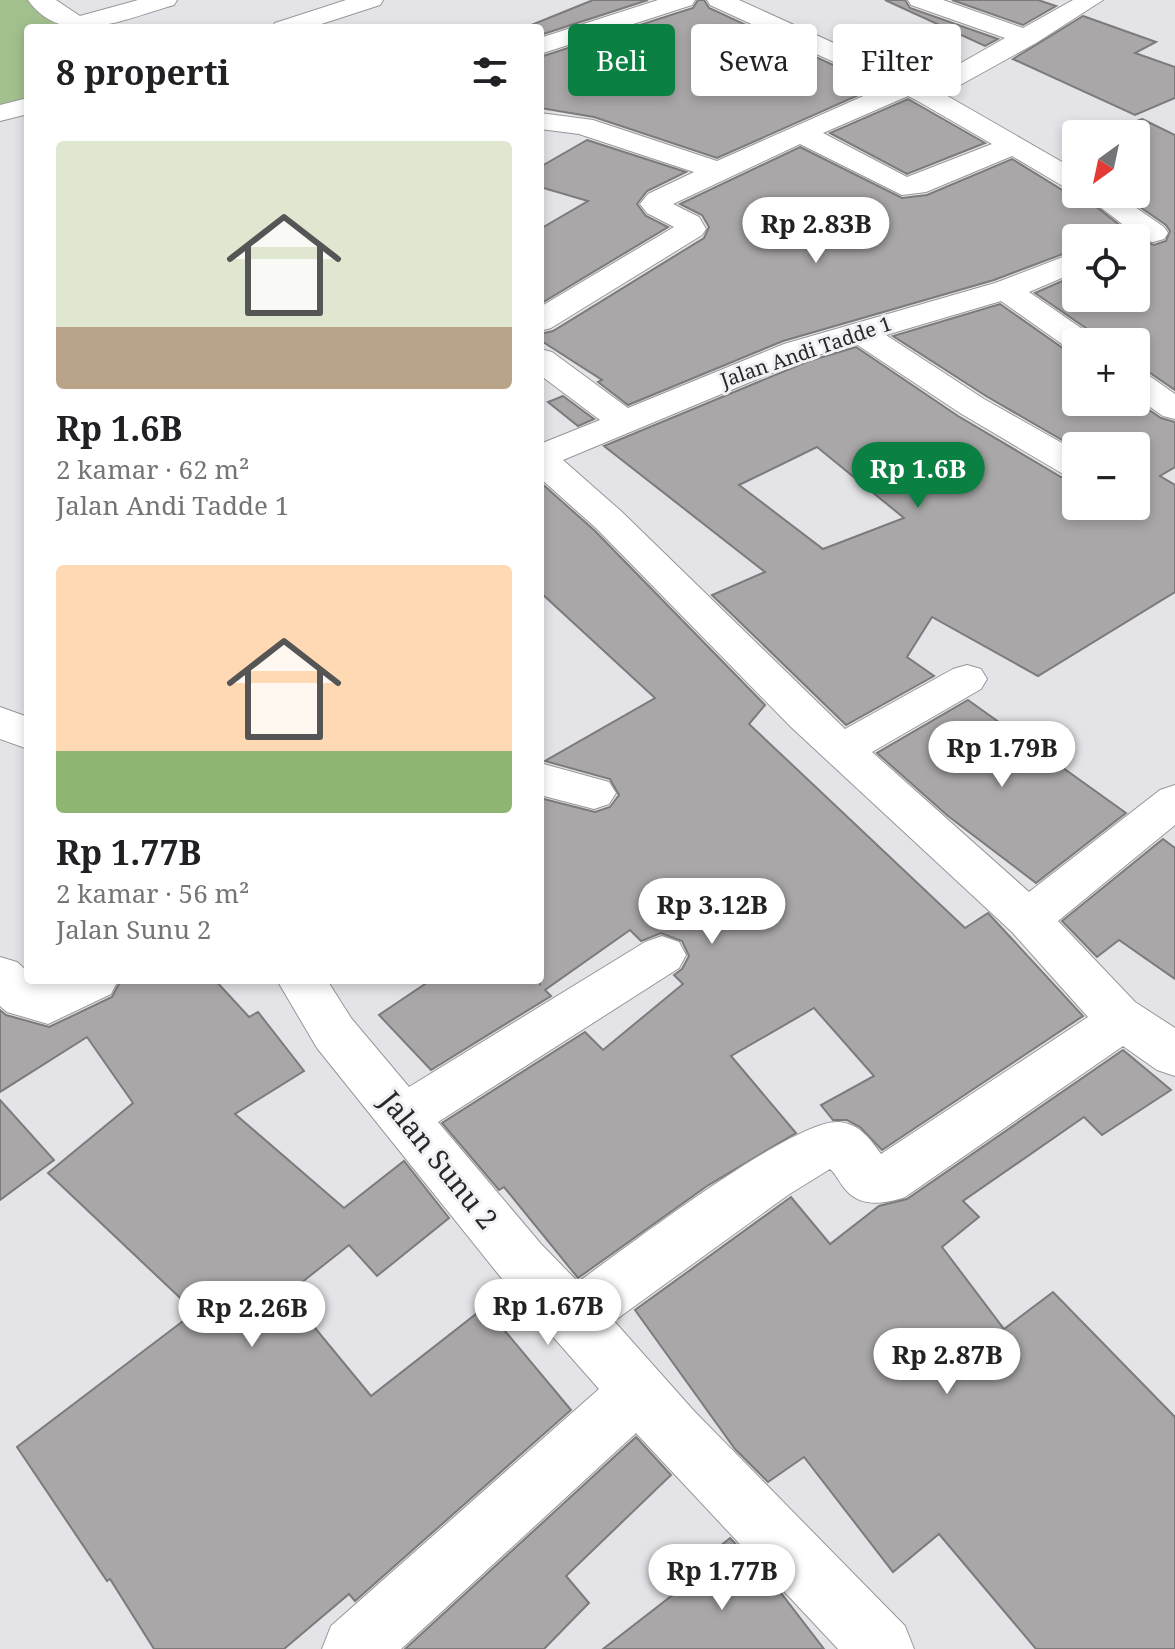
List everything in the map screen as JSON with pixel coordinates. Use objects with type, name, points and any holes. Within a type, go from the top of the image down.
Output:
[{"type":"street","points":[[40,0],[75,24]]},
{"type":"street","points":[[89,24],[165,0]]},
{"type":"street","points":[[296,24],[371,0]]},
{"type":"street","points":[[544,45],[683,0]]},
{"type":"street","points":[[719,0],[833,52]]},
{"type":"street","points":[[920,0],[1027,38]]},
{"type":"street","points":[[961,69],[1027,38],[1091,0]]},
{"type":"street","points":[[544,319],[691,229],[689,223],[655,204],[801,133],[901,96]]},
{"type":"street","points":[[928,96],[1062,174]]},
{"type":"street","points":[[0,113],[24,107]]},
{"type":"street","points":[[544,121],[583,126],[718,171]]},
{"type":"street","points":[[801,133],[902,186],[916,186],[1014,145]]},
{"type":"street","points":[[1117,208],[1154,233]]},
{"type":"street","name":"Jalan Andi Tadde 1","points":[[544,456],[796,351],[1006,290],[1062,267]]},
{"type":"street","points":[[1006,290],[1062,329]]},
{"type":"street","points":[[858,331],[972,406],[1062,458]]},
{"type":"street","points":[[544,362],[623,421]]},
{"type":"street","points":[[1150,392],[1175,409]]},
{"type":"street","points":[[544,462],[609,520],[806,717],[1028,919],[1118,1016],[1175,1055]]},
{"type":"street","points":[[843,749],[967,679]]},
{"type":"street","points":[[0,722],[24,732]]},
{"type":"street","points":[[544,780],[594,793]]},
{"type":"street","points":[[1028,919],[1175,801]]},
{"type":"street","points":[[403,1117],[662,955]]},
{"type":"street","points":[[0,976],[24,998],[48,1004],[86,984]]},
{"type":"street","name":"Jalan Sunu 2","points":[[303,984],[334,1033],[522,1262],[684,1443],[882,1649]]},
{"type":"street","points":[[574,1317],[769,1178],[821,1147],[840,1145],[847,1148],[865,1175],[874,1180],[886,1180],[1105,1032],[1118,1016]]},
{"type":"street","points":[[354,1649],[639,1392]]},
{"type":"green space","points":[[0,0],[29,0],[62,24],[24,24],[24,115],[0,122]]},
{"type":"building","points":[[593,0],[648,0],[544,34],[544,24],[534,24]]},
{"type":"building","points":[[698,0],[704,0],[709,8],[744,24],[691,24],[691,96],[817,96],[817,58],[833,65],[833,96],[856,96],[717,158],[594,117],[544,109],[544,56],[568,48],[568,96],[675,96],[675,24],[643,24],[693,8]]},
{"type":"building","points":[[885,0],[905,0],[910,8],[955,24],[937,24]]},
{"type":"building","points":[[952,0],[1038,0],[1056,6],[1023,25]]},
{"type":"building","points":[[1083,16],[1156,42],[1135,53],[1175,67],[1175,98],[1135,115],[1013,59]]},
{"type":"building","points":[[961,26],[998,39],[985,46],[961,35]]},
{"type":"building","points":[[908,99],[985,143],[907,174],[830,133]]},
{"type":"building","points":[[1150,123],[1175,135],[1175,390],[1150,373],[1150,328],[1086,328],[1063,312],[1150,312],[1150,243],[1166,241],[1170,231],[1141,208],[1150,208]]},
{"type":"building","points":[[587,140],[686,172],[647,191],[637,204],[646,216],[668,227],[544,302],[544,227],[588,201],[544,188],[544,165]]},
{"type":"building","points":[[800,147],[902,198],[927,195],[1012,159],[1062,190],[1062,208],[1098,208],[1118,224],[1062,224],[1062,254],[994,280],[783,341],[628,405],[598,382],[602,380],[544,343],[544,333],[553,331],[704,238],[709,227],[702,215],[680,204]]},
{"type":"building","points":[[1062,281],[1062,312],[1035,293]]},
{"type":"building","points":[[1000,304],[1062,347],[1062,416],[1150,416],[1150,411],[1175,422],[1175,467],[1160,476],[1175,485],[1175,592],[1038,676],[932,617],[907,657],[934,676],[846,725],[712,595],[765,572],[604,446],[809,361],[856,347],[958,416],[1062,477],[1062,520],[1150,520],[1150,432],[1062,432],[1062,440],[986,396],[893,336]],"holes":[[[817,447],[904,518],[823,549],[739,485]]]},
{"type":"building","points":[[563,396],[594,419],[578,426],[548,402]]},
{"type":"building","points":[[544,486],[594,530],[765,705],[749,724],[965,928],[988,913],[1083,1016],[882,1150],[860,1127],[847,1120],[833,1120],[821,1105],[874,1076],[814,1008],[731,1056],[796,1133],[707,1186],[578,1278],[504,1187],[499,1190],[442,1123],[585,1032],[603,1050],[683,984],[674,975],[682,969],[689,956],[682,941],[661,933],[641,941],[630,930],[545,990],[551,996],[431,1070],[379,1015],[425,984],[544,984],[544,799],[595,812],[610,807],[619,795],[610,779],[545,761],[655,698],[544,596]]},
{"type":"building","points":[[968,700],[1126,813],[1036,883],[948,816],[877,753]]},
{"type":"building","points":[[1163,839],[1175,848],[1175,979],[1119,940],[1097,957],[1062,921]]},
{"type":"building","points":[[119,984],[219,984],[249,1017],[258,1012],[304,1071],[235,1114],[344,1208],[404,1161],[449,1218],[377,1276],[349,1245],[287,1294],[371,1396],[485,1307],[571,1410],[355,1601],[349,1594],[284,1649],[154,1649],[110,1579],[107,1581],[17,1447],[195,1312],[48,1173],[133,1103],[87,1037],[0,1092],[0,1010],[6,1015],[49,1027],[112,997]]},
{"type":"building","points":[[1123,1050],[1171,1090],[1102,1135],[1084,1117],[963,1201],[979,1217],[942,1247],[1004,1329],[1053,1292],[1175,1417],[1175,1649],[1036,1649],[939,1534],[893,1572],[804,1457],[768,1482],[735,1449],[635,1310],[791,1197],[830,1244],[879,1206],[907,1199]]},
{"type":"building","points":[[0,1100],[54,1160],[0,1200]]},
{"type":"building","points":[[636,1437],[671,1475],[566,1576],[589,1603],[544,1649],[405,1649]]},
{"type":"building","points":[[730,1538],[777,1588],[824,1649],[603,1649],[697,1576],[692,1569]]}]
